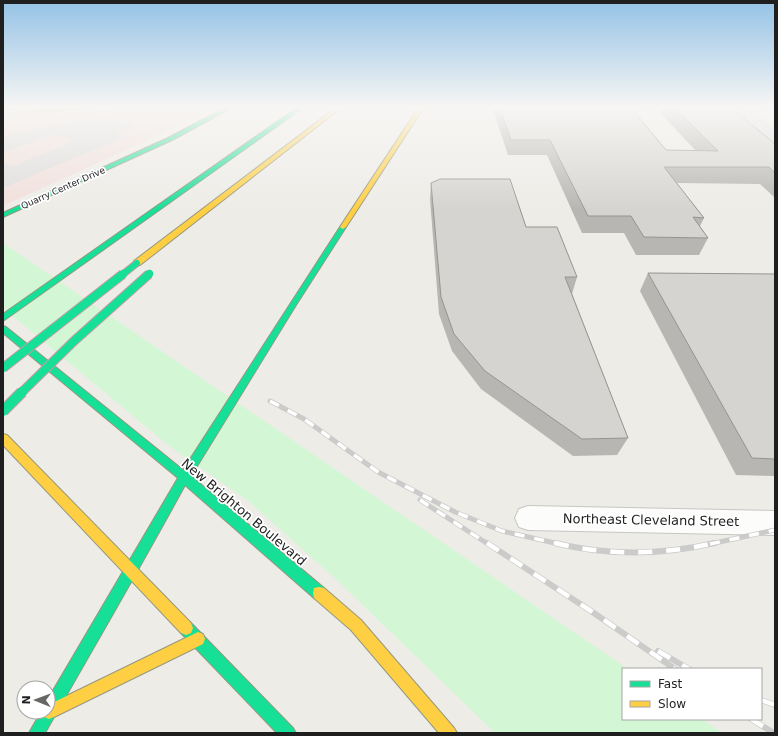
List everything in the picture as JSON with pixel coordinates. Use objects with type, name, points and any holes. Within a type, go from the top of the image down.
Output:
[{"type":"main road","name":"Quarry Center Drive","points":[[3,215],[165,141]]},
{"type":"main road","points":[[3,318],[254,141]]},
{"type":"main road","points":[[3,368],[296,141]]},
{"type":"main road","points":[[215,215],[297,141]]},
{"type":"main road","points":[[56,700],[184,477],[292,305],[400,141]]},
{"type":"main road","points":[[3,411],[74,341],[153,270]]},
{"type":"main road","name":"New Brighton Boulevard","points":[[3,329],[184,477],[356,625],[449,733]]},
{"type":"main road","points":[[3,438],[288,733]]},
{"type":"main road","points":[[56,709],[198,640]]},
{"type":"main road","points":[[37,733],[44,720]]},
{"type":"street","name":"Northeast Cleveland Street","points":[[528,518],[775,523]]},
{"type":"shaded area","points":[[3,141],[145,141],[3,206]]},
{"type":"shaded area","points":[[3,141],[34,141],[3,153]]},
{"type":"shaded area","points":[[74,141],[114,141],[3,188],[3,162],[13,166]]},
{"type":"shaded area","points":[[751,141],[775,141],[775,160]]},
{"type":"green space","points":[[3,243],[627,668],[622,668],[622,720],[703,720],[722,733],[495,733],[337,580],[247,500],[168,445],[3,308]]},
{"type":"building","points":[[551,141],[659,141],[666,150],[718,151],[708,141],[772,141],[775,144],[775,173],[769,167],[664,167],[704,218],[693,217],[708,238],[644,237],[631,216],[588,216]]},
{"type":"building","points":[[440,179],[510,179],[526,227],[557,227],[577,277],[565,277],[628,438],[582,439],[485,371],[454,334],[441,297],[431,183]]},
{"type":"building","points":[[648,273],[775,274],[775,459],[752,458]]},
{"type":"railway","points":[[270,401],[304,419],[378,472],[455,512],[502,531],[559,544]]},
{"type":"railway","points":[[420,500],[488,544]]},
{"type":"railway","points":[[710,544],[775,530]]},
{"type":"railway","points":[[487,543],[591,611],[674,668]]},
{"type":"railway","points":[[555,543],[615,552],[655,552],[710,544]]},
{"type":"railway","points":[[710,544],[715,543]]},
{"type":"railway","points":[[658,651],[687,668]]},
{"type":"railway","points":[[762,700],[775,705]]},
{"type":"railway","points":[[753,720],[774,733]]},
{"type":"traffic: fast","points":[[3,215],[165,141]]},
{"type":"traffic: fast","points":[[3,318],[253,141]]},
{"type":"traffic: fast","points":[[132,570],[184,477],[343,227]]},
{"type":"traffic: fast","points":[[3,368],[137,263]]},
{"type":"traffic: fast","points":[[3,411],[74,341],[150,273]]},
{"type":"traffic: fast","points":[[3,329],[184,477],[319,593]]},
{"type":"traffic: fast","points":[[37,733],[95,631],[132,570]]},
{"type":"traffic: fast","points":[[186,628],[288,733]]},
{"type":"traffic: slow","points":[[137,263],[295,141]]},
{"type":"traffic: slow","points":[[343,227],[399,141]]},
{"type":"traffic: slow","points":[[3,438],[186,628]]},
{"type":"traffic: slow","points":[[319,593],[356,625],[449,733]]},
{"type":"traffic: slow","points":[[56,709],[198,639]]}]
